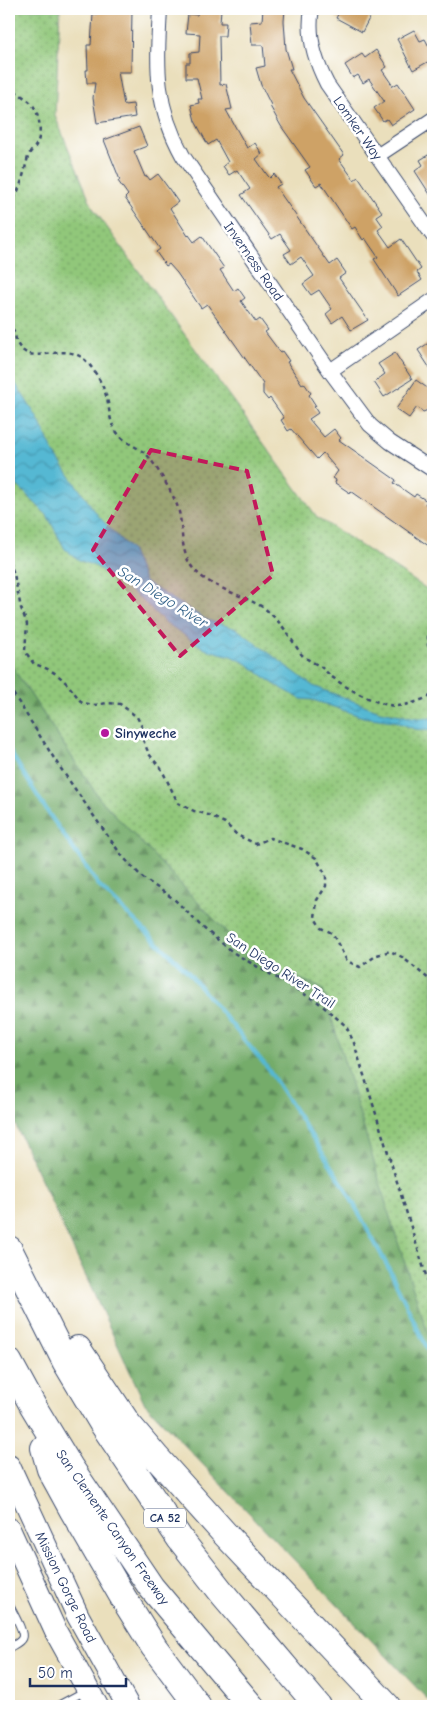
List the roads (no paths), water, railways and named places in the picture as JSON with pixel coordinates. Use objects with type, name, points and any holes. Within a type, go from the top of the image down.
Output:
[{"type":"highway","name":"CA 52","points":[[9,1249],[65,1361],[102,1423],[180,1539],[253,1630],[318,1706]]},
{"type":"highway","points":[[39,1310],[72,1339],[128,1424],[178,1483],[387,1706]]},
{"type":"highway","name":"San Clemente Canyon Freeway","points":[[9,1362],[70,1467],[151,1587],[251,1706]]},
{"type":"highway","points":[[33,1406],[50,1469],[72,1510],[154,1647],[198,1706]]},
{"type":"highway","points":[[253,1630],[326,1706]]},
{"type":"main road","name":"Mission Gorge Road","points":[[9,1466],[16,1500],[128,1706]]},
{"type":"main road","name":"Mission Gorge Road","points":[[9,1529],[56,1632],[93,1698]]},
{"type":"street","name":"Inverness Road","points":[[160,9],[158,85],[166,119],[182,156],[330,371],[375,429],[390,442],[433,470]]},
{"type":"street","name":"Lomker Way","points":[[312,9],[310,20],[312,42],[322,74],[433,236]]},
{"type":"street","points":[[377,156],[433,119]]},
{"type":"street","points":[[330,371],[433,300]]},
{"type":"lane","points":[[9,1604],[22,1632],[22,1638],[9,1648]]},
{"type":"lane","points":[[57,1706],[93,1698]]},
{"type":"water","name":"San Diego River","points":[[9,373],[38,419],[55,455],[99,517],[131,550],[145,582],[207,620],[237,629],[313,686],[380,711],[417,718],[433,718],[433,731],[415,729],[394,721],[363,717],[313,700],[301,699],[274,684],[246,663],[231,656],[205,649],[165,622],[140,598],[97,567],[79,560],[65,549],[47,515],[16,484],[9,452]]},
{"type":"waterway","points":[[9,750],[47,811],[100,887],[187,971],[266,1066],[344,1186],[388,1267],[429,1352],[433,1397]]},
{"type":"place","name":"Sinyweche","points":[[105,733]]}]
